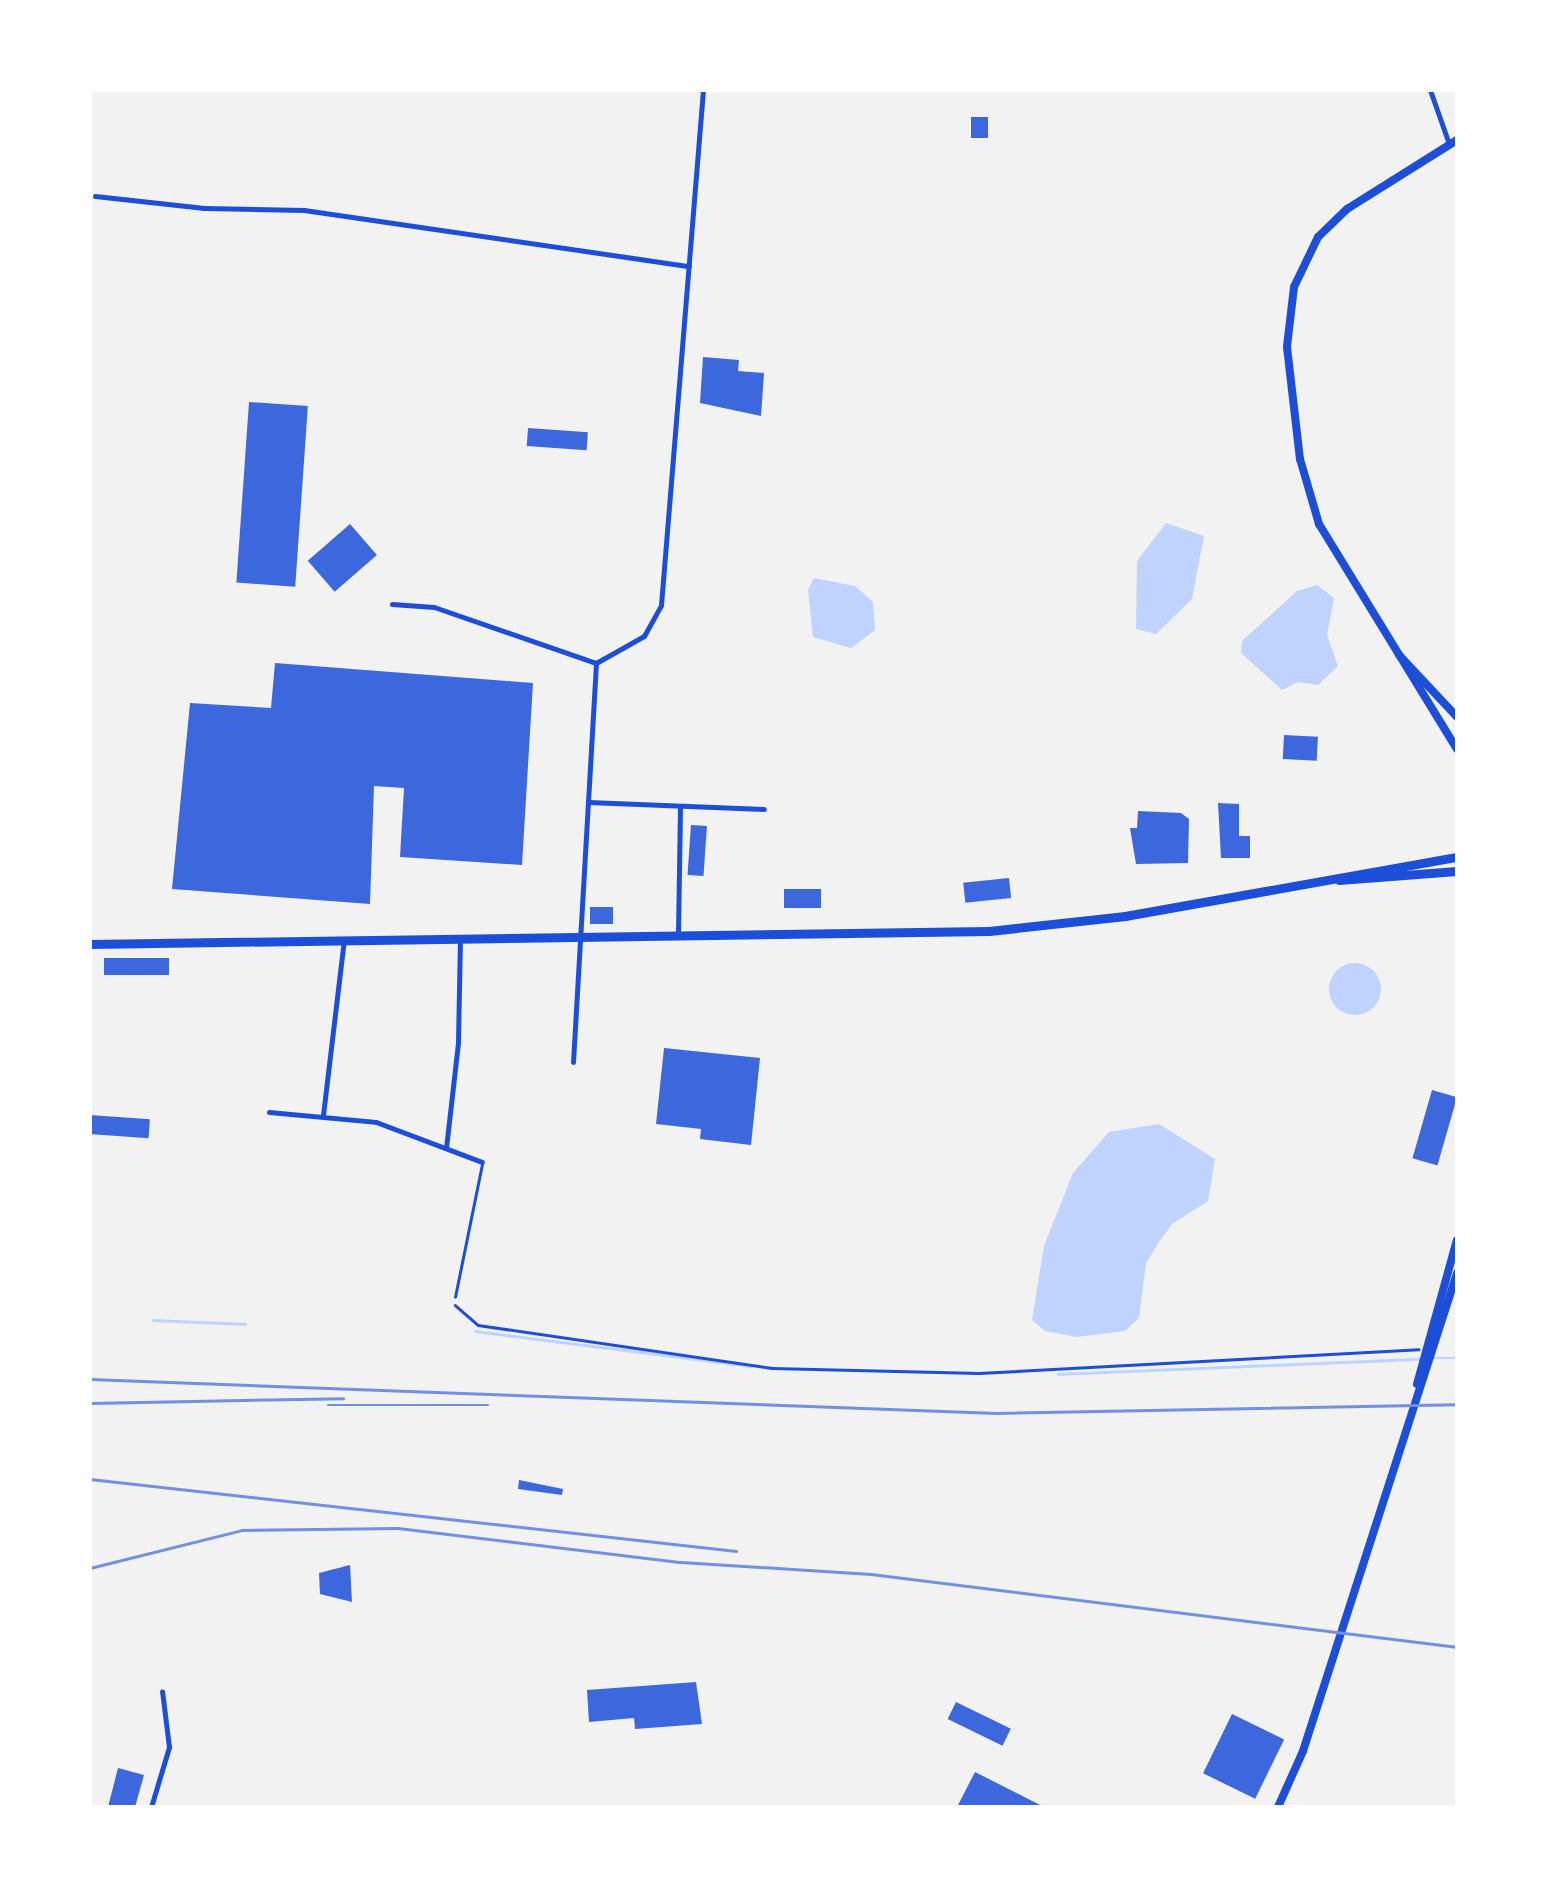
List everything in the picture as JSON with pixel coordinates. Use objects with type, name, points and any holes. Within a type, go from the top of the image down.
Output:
[{"type":"main road","points":[[1453,142],[1332,222],[1300,269],[1287,325],[1294,422],[1312,505],[1344,574],[1457,749]]},
{"type":"main road","points":[[1396,652],[1457,717]]},
{"type":"main road","points":[[90,944],[1031,928],[1457,857]]},
{"type":"main road","points":[[1326,880],[1457,871]]},
{"type":"main road","points":[[1429,1349],[1457,1240]]},
{"type":"main road","points":[[1278,1807],[1303,1751],[1416,1388],[1457,1273]]},
{"type":"street","points":[[392,604],[434,608],[596,663],[644,636],[661,605],[702,90]]},
{"type":"street","points":[[1430,90],[1453,142]]},
{"type":"street","points":[[96,196],[204,208],[304,210],[689,266]]},
{"type":"street","points":[[572,1062],[596,663]]},
{"type":"street","points":[[588,802],[764,809]]},
{"type":"street","points":[[678,936],[680,807]]},
{"type":"street","points":[[446,1148],[458,1042],[460,939]]},
{"type":"street","points":[[323,1115],[344,940]]},
{"type":"street","points":[[269,1112],[376,1122],[482,1162]]},
{"type":"street","points":[[150,1807],[169,1747],[162,1691]]},
{"type":"lane","points":[[455,1296],[482,1162]]},
{"type":"path","points":[[455,1296],[464,1318],[478,1325],[772,1368],[979,1372],[1317,1359],[1429,1349]]},
{"type":"water","points":[[1166,523],[1204,536],[1192,599],[1156,634],[1136,629],[1137,561]]},
{"type":"water","points":[[814,578],[855,586],[873,602],[875,630],[851,648],[813,637],[808,590]]},
{"type":"water","points":[[1317,585],[1334,598],[1327,635],[1338,666],[1318,685],[1298,682],[1282,690],[1241,653],[1242,641],[1297,591]]},
{"type":"water","points":[[1355,963],[1373,971],[1381,989],[1373,1007],[1355,1015],[1337,1007],[1329,989],[1337,971]]},
{"type":"water","points":[[1159,1124],[1215,1159],[1208,1201],[1172,1224],[1159,1242],[1146,1263],[1139,1318],[1125,1331],[1077,1337],[1045,1331],[1032,1320],[1044,1246],[1073,1173],[1109,1132]]},
{"type":"building","points":[[971,117],[988,117],[988,138],[971,138]]},
{"type":"building","points":[[703,357],[739,360],[738,371],[764,373],[761,416],[700,403]]},
{"type":"building","points":[[249,402],[308,406],[295,587],[236,583]]},
{"type":"building","points":[[528,428],[588,432],[587,450],[527,446]]},
{"type":"building","points":[[350,524],[377,555],[335,592],[308,561]]},
{"type":"building","points":[[275,663],[533,683],[522,865],[400,857],[404,788],[374,786],[370,904],[172,889],[190,703],[271,708]]},
{"type":"building","points":[[1284,735],[1318,737],[1317,761],[1283,759]]},
{"type":"building","points":[[1218,803],[1239,804],[1239,836],[1250,836],[1250,858],[1221,858]]},
{"type":"building","points":[[1138,811],[1181,813],[1189,819],[1188,863],[1136,864],[1130,828],[1137,828]]},
{"type":"building","points":[[691,825],[707,826],[703,876],[688,875]]},
{"type":"building","points":[[1009,878],[1011,898],[965,903],[963,883]]},
{"type":"building","points":[[784,889],[821,889],[821,908],[784,908]]},
{"type":"building","points":[[590,907],[613,907],[613,924],[590,924]]},
{"type":"building","points":[[104,958],[169,958],[169,975],[104,975]]},
{"type":"building","points":[[664,1048],[760,1058],[751,1145],[700,1139],[701,1129],[656,1124]]},
{"type":"building","points":[[1432,1090],[1457,1097],[1437,1165],[1412,1158]]},
{"type":"building","points":[[90,1115],[150,1119],[149,1138],[90,1134]]},
{"type":"building","points":[[519,1480],[563,1489],[562,1495],[518,1489]]},
{"type":"building","points":[[350,1565],[352,1602],[320,1594],[319,1573]]},
{"type":"building","points":[[696,1682],[702,1724],[635,1729],[634,1718],[589,1722],[587,1690]]},
{"type":"building","points":[[956,1702],[1011,1729],[1002,1746],[948,1719]]},
{"type":"building","points":[[1232,1714],[1284,1739],[1255,1799],[1203,1773]]},
{"type":"building","points":[[118,1768],[144,1775],[135,1807],[108,1807]]},
{"type":"building","points":[[975,1772],[1044,1807],[957,1807]]},
{"type":"waterway","points":[[153,1320],[245,1324]]},
{"type":"waterway","points":[[475,1331],[751,1366]]},
{"type":"waterway","points":[[1434,1358],[1457,1358]]},
{"type":"waterway","points":[[1058,1374],[1421,1359]]},
{"type":"railway","points":[[90,1379],[996,1413],[1457,1404]]},
{"type":"railway","points":[[90,1403],[343,1398]]},
{"type":"railway","points":[[328,1405],[488,1405]]},
{"type":"railway","points":[[90,1479],[736,1551]]},
{"type":"railway","points":[[90,1568],[242,1530],[398,1528],[681,1562],[871,1574],[1457,1647]]}]
